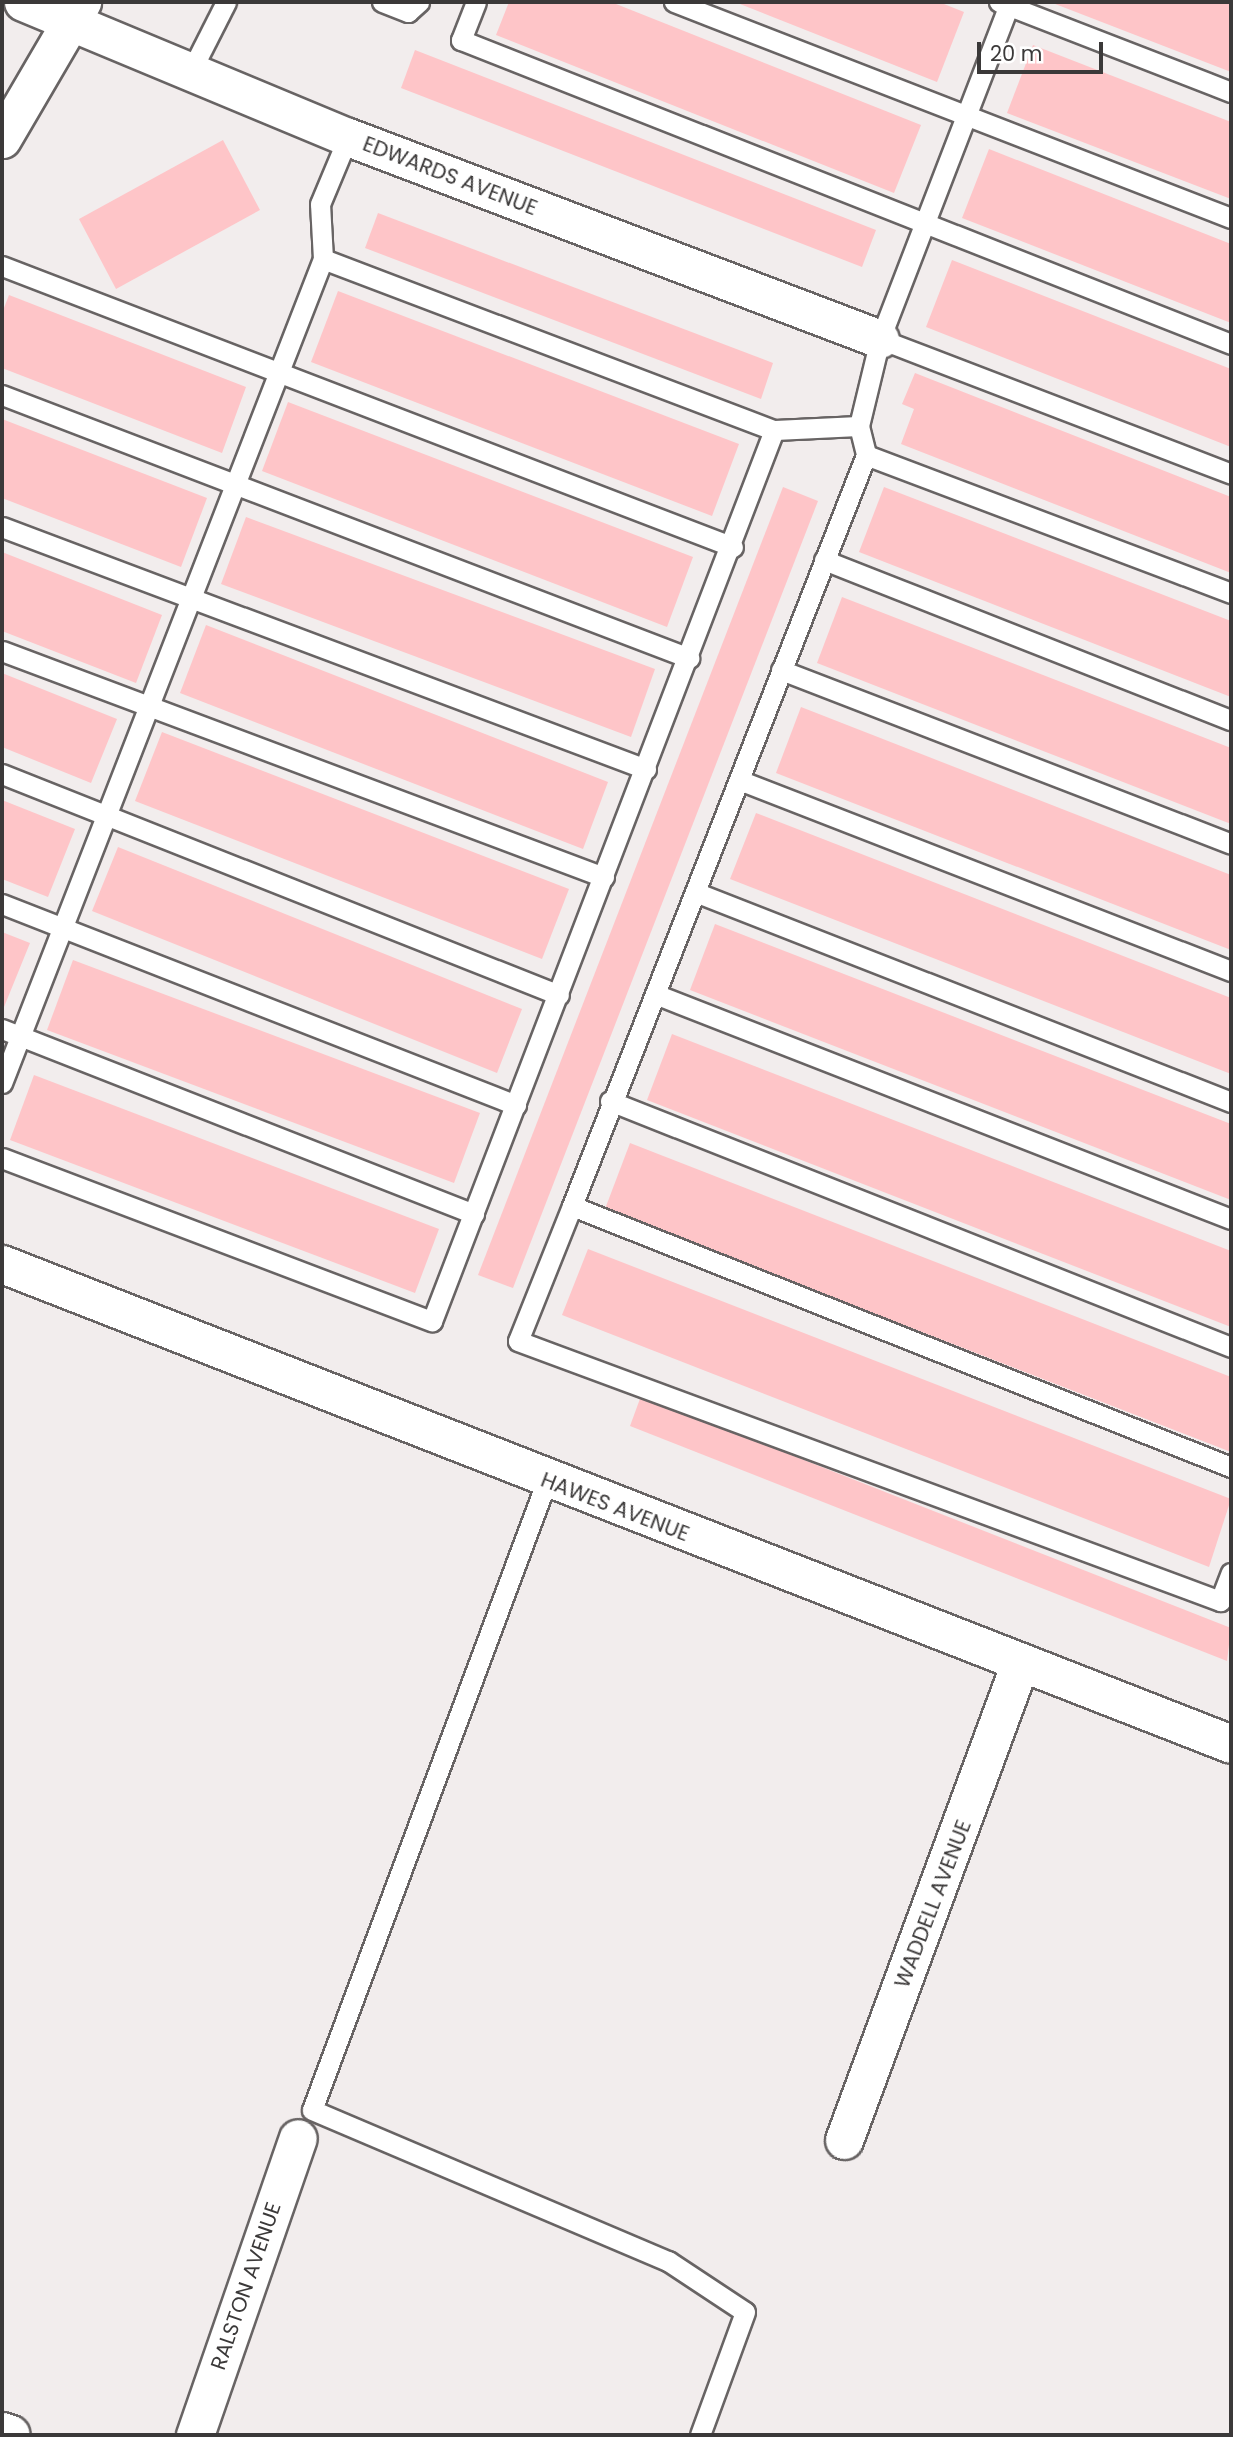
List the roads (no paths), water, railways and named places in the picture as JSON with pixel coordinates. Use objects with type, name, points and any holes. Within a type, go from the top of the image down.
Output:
[{"type":"main road","points":[[2,2432],[10,2435]]},
{"type":"street","name":"EDWARDS AVENUE","points":[[23,2],[75,13],[190,74],[348,137],[880,339]]},
{"type":"street","points":[[2,139],[75,13]]},
{"type":"street","name":"HAWES AVENUE","points":[[2,1264],[1019,1666],[1231,1744]]},
{"type":"street","name":"WADDELL AVENUE","points":[[844,2140],[1019,1666]]},
{"type":"street","name":"RALSTON AVENUE","points":[[195,2435],[298,2138]]},
{"type":"lane","points":[[190,74],[226,2]]},
{"type":"lane","points":[[382,2],[408,12],[419,2]]},
{"type":"lane","points":[[476,2],[461,40],[1231,344]]},
{"type":"lane","points":[[674,2],[1231,218]]},
{"type":"lane","points":[[1231,92],[1006,3],[966,116],[880,339],[859,426],[866,455],[655,994],[610,1101],[572,1206],[518,1341],[1220,1601],[1231,1573]]},
{"type":"lane","points":[[2,1083],[11,1033],[63,928],[323,259],[320,204],[348,137]]},
{"type":"lane","points":[[323,259],[774,430],[859,426]]},
{"type":"lane","points":[[2,266],[733,548]]},
{"type":"lane","points":[[880,339],[1231,474]]},
{"type":"lane","points":[[2,395],[689,658]]},
{"type":"lane","points":[[2,1158],[432,1321],[733,548],[774,430]]},
{"type":"lane","points":[[866,455],[1231,593]]},
{"type":"lane","points":[[2,527],[646,769]]},
{"type":"lane","points":[[824,560],[1231,720]]},
{"type":"lane","points":[[2,651],[604,877]]},
{"type":"lane","points":[[781,670],[1231,844]]},
{"type":"lane","points":[[2,774],[559,995]]},
{"type":"lane","points":[[739,780],[1231,971]]},
{"type":"lane","points":[[695,892],[1231,1102]]},
{"type":"lane","points":[[2,904],[516,1105]]},
{"type":"lane","points":[[655,994],[1231,1219]]},
{"type":"lane","points":[[11,1033],[474,1214]]},
{"type":"lane","points":[[610,1101],[1231,1347]]},
{"type":"lane","points":[[572,1206],[1231,1467]]},
{"type":"lane","points":[[547,1480],[312,2110],[668,2261],[745,2312],[700,2435]]}]
